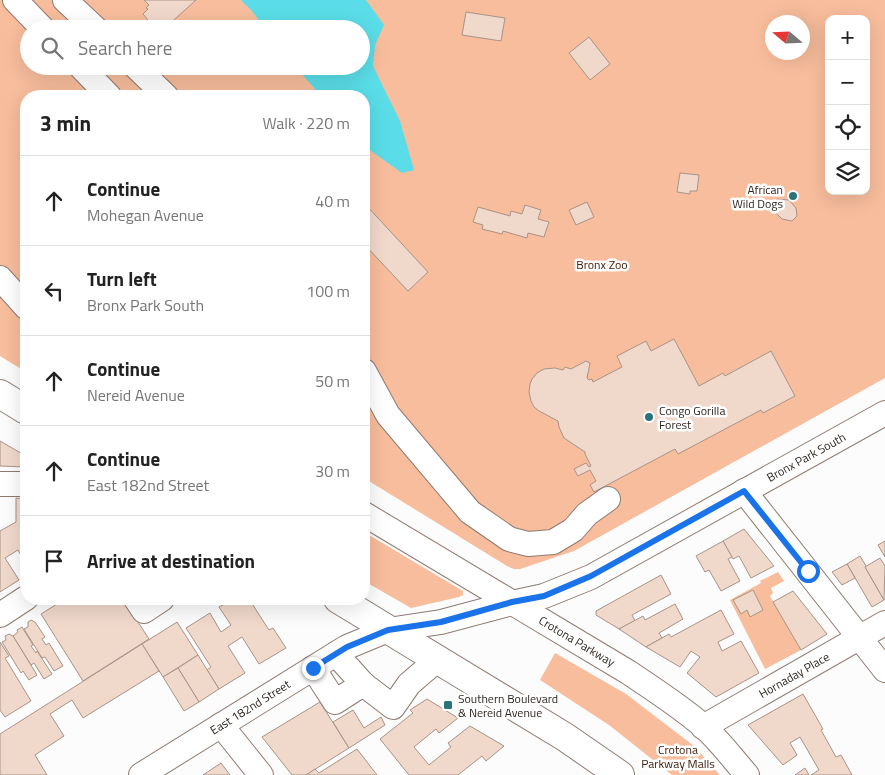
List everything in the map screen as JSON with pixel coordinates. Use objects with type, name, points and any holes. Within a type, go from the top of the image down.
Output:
[{"type":"main road","points":[[0,394],[20,406]]},
{"type":"main road","points":[[348,605],[565,737],[620,775]]},
{"type":"street","points":[[15,0],[34,20]]},
{"type":"street","points":[[66,0],[87,20]]},
{"type":"street","points":[[89,75],[104,90]]},
{"type":"street","points":[[144,75],[160,90]]},
{"type":"street","points":[[1,279],[20,300]]},
{"type":"street","points":[[370,382],[388,415],[470,512],[508,538],[528,544],[553,542],[573,530],[587,514],[608,498]]},
{"type":"street","name":"Bronx Park South","points":[[388,630],[441,622],[512,602],[544,596],[591,576],[885,413]]},
{"type":"street","points":[[0,484],[20,484]]},
{"type":"street","points":[[744,491],[885,670]]},
{"type":"street","name":"Crotona Parkway","points":[[370,518],[628,672],[668,699],[704,727],[747,775]]},
{"type":"street","points":[[0,615],[20,602]]},
{"type":"street","points":[[140,605],[144,611],[153,605]]},
{"type":"street","name":"Hornaday Place","points":[[704,727],[885,623]]},
{"type":"street","name":"East 182nd Street","points":[[141,775],[347,647],[388,630]]},
{"type":"street","points":[[336,654],[362,684],[393,707],[409,684],[437,660]]},
{"type":"street","points":[[313,668],[335,702],[362,684]]},
{"type":"street","points":[[222,725],[261,775]]},
{"type":"green space","name":"Bronx Zoo","points":[[0,0],[885,0],[885,378],[574,551],[520,569],[514,569],[370,482],[370,90],[20,90],[20,368],[0,356]]},
{"type":"green space","points":[[370,536],[463,591],[463,595],[459,597],[411,608],[370,584]]},
{"type":"green space","points":[[778,572],[784,581],[771,588],[773,593],[770,596],[801,650],[765,669],[730,600]]},
{"type":"green space","name":"Crotona Parkway Malls","points":[[555,653],[626,694],[694,746],[720,775],[672,775],[609,725],[540,680]]},
{"type":"water","points":[[241,0],[366,0],[384,25],[375,45],[373,66],[400,121],[414,170],[402,173],[370,150],[370,90],[316,90],[303,75],[370,75],[370,20],[259,20]]},
{"type":"building","points":[[144,0],[196,0],[174,20],[148,20],[143,14],[149,5]]},
{"type":"building","points":[[466,12],[505,18],[501,41],[462,35]]},
{"type":"building","points":[[589,37],[610,64],[590,80],[569,53]]},
{"type":"building","points":[[680,173],[699,175],[697,191],[690,191],[690,194],[677,192]]},
{"type":"building","points":[[777,199],[789,200],[796,208],[797,216],[792,221],[782,219],[775,212],[772,205]]},
{"type":"building","points":[[587,202],[594,217],[576,225],[569,210]]},
{"type":"building","points":[[525,205],[541,210],[538,219],[549,222],[544,237],[528,233],[527,238],[503,231],[502,234],[482,229],[483,225],[473,222],[478,207],[510,216],[511,211],[522,214]]},
{"type":"building","points":[[370,209],[428,272],[408,291],[370,250]]},
{"type":"building","name":"Congo Gorilla Forest","points":[[674,339],[699,386],[723,373],[725,376],[771,351],[795,396],[763,413],[761,410],[678,454],[675,449],[594,492],[590,485],[596,481],[590,470],[578,476],[574,469],[586,463],[589,467],[591,466],[585,452],[564,438],[558,421],[534,407],[529,392],[532,379],[544,369],[555,368],[563,370],[565,367],[571,369],[586,361],[590,363],[587,378],[589,380],[592,379],[593,382],[622,367],[617,356],[646,341],[651,351]]},
{"type":"building","points":[[0,441],[20,453],[20,467],[0,466]]},
{"type":"building","points":[[16,498],[20,498],[20,554],[18,550],[5,558],[19,580],[0,592],[0,531],[16,522]]},
{"type":"building","points":[[744,529],[774,566],[751,578],[739,556],[733,559],[723,541]]},
{"type":"building","points":[[723,541],[732,557],[728,559],[740,581],[721,591],[709,570],[705,572],[696,556]]},
{"type":"building","points":[[885,541],[885,557],[878,545]]},
{"type":"building","points":[[860,556],[884,600],[872,607],[847,564]]},
{"type":"building","points":[[880,558],[885,566],[884,600],[865,567]]},
{"type":"building","points":[[847,564],[855,578],[842,585],[832,572]]},
{"type":"building","points":[[661,575],[671,594],[632,615],[635,621],[619,629],[596,615],[596,611]]},
{"type":"building","points":[[753,590],[763,610],[750,617],[747,610],[741,614],[733,600]]},
{"type":"building","points":[[793,591],[827,634],[801,650],[773,602]]},
{"type":"building","points":[[675,604],[683,619],[659,633],[662,638],[646,647],[619,629],[643,616],[645,620]]},
{"type":"building","points":[[55,605],[127,605],[149,639],[83,681],[41,614]]},
{"type":"building","points":[[222,605],[253,605],[269,630],[273,628],[286,648],[259,664],[242,637],[228,646],[245,673],[219,689],[207,670],[211,667],[186,628],[210,613],[221,632],[231,625],[219,607]]},
{"type":"building","points":[[721,610],[734,634],[718,642],[722,651],[741,641],[759,673],[716,697],[687,673],[700,657],[691,651],[680,667],[646,647],[669,634],[671,637]]},
{"type":"building","points":[[31,620],[35,622],[45,637],[42,639],[46,645],[49,643],[63,666],[54,671],[45,657],[42,658],[24,629],[28,627],[28,622]]},
{"type":"building","points":[[177,622],[198,655],[163,677],[142,644]]},
{"type":"building","points":[[22,627],[33,645],[31,646],[36,653],[37,651],[52,674],[44,679],[34,663],[31,665],[13,636]]},
{"type":"building","points":[[9,634],[13,636],[37,675],[29,680],[23,671],[21,673],[2,642],[6,640],[5,636]]},
{"type":"building","points":[[0,642],[9,656],[5,658],[31,701],[5,717],[0,710]]},
{"type":"building","points":[[142,644],[159,671],[83,718],[72,700],[50,714],[64,736],[35,755],[47,775],[0,775],[0,734]]},
{"type":"building","points":[[198,655],[219,689],[199,702],[178,668]]},
{"type":"building","points":[[178,668],[199,702],[184,711],[163,677]]},
{"type":"building","points":[[803,694],[836,757],[841,755],[852,775],[811,775],[819,770],[800,737],[790,743],[797,755],[783,765],[748,725]]},
{"type":"building","points":[[427,699],[458,718],[439,733],[436,729],[414,747],[429,765],[451,747],[448,743],[470,726],[504,746],[486,761],[482,756],[458,775],[409,775],[380,739],[413,713],[410,710]]},
{"type":"building","points":[[320,702],[349,748],[306,775],[292,775],[262,737]]},
{"type":"building","points":[[353,710],[364,728],[381,717],[385,725],[349,748],[333,722]]},
{"type":"building","points":[[357,749],[377,775],[306,775],[315,769],[319,773]]},
{"type":"building","points":[[221,763],[230,775],[203,775]]},
{"type":"building","points":[[805,768],[809,775],[795,775]]},
{"type":"place","name":"African Wild Dogs","points":[[793,196]]},
{"type":"place","name":"Congo Gorilla Forest","points":[[649,417]]},
{"type":"place","name":"Southern Boulevard & Nereid Avenue","points":[[448,705]]},
{"type":"route","points":[[313,668],[347,647],[388,630],[441,622],[512,602],[544,596],[591,576],[744,491],[808,571]]}]
